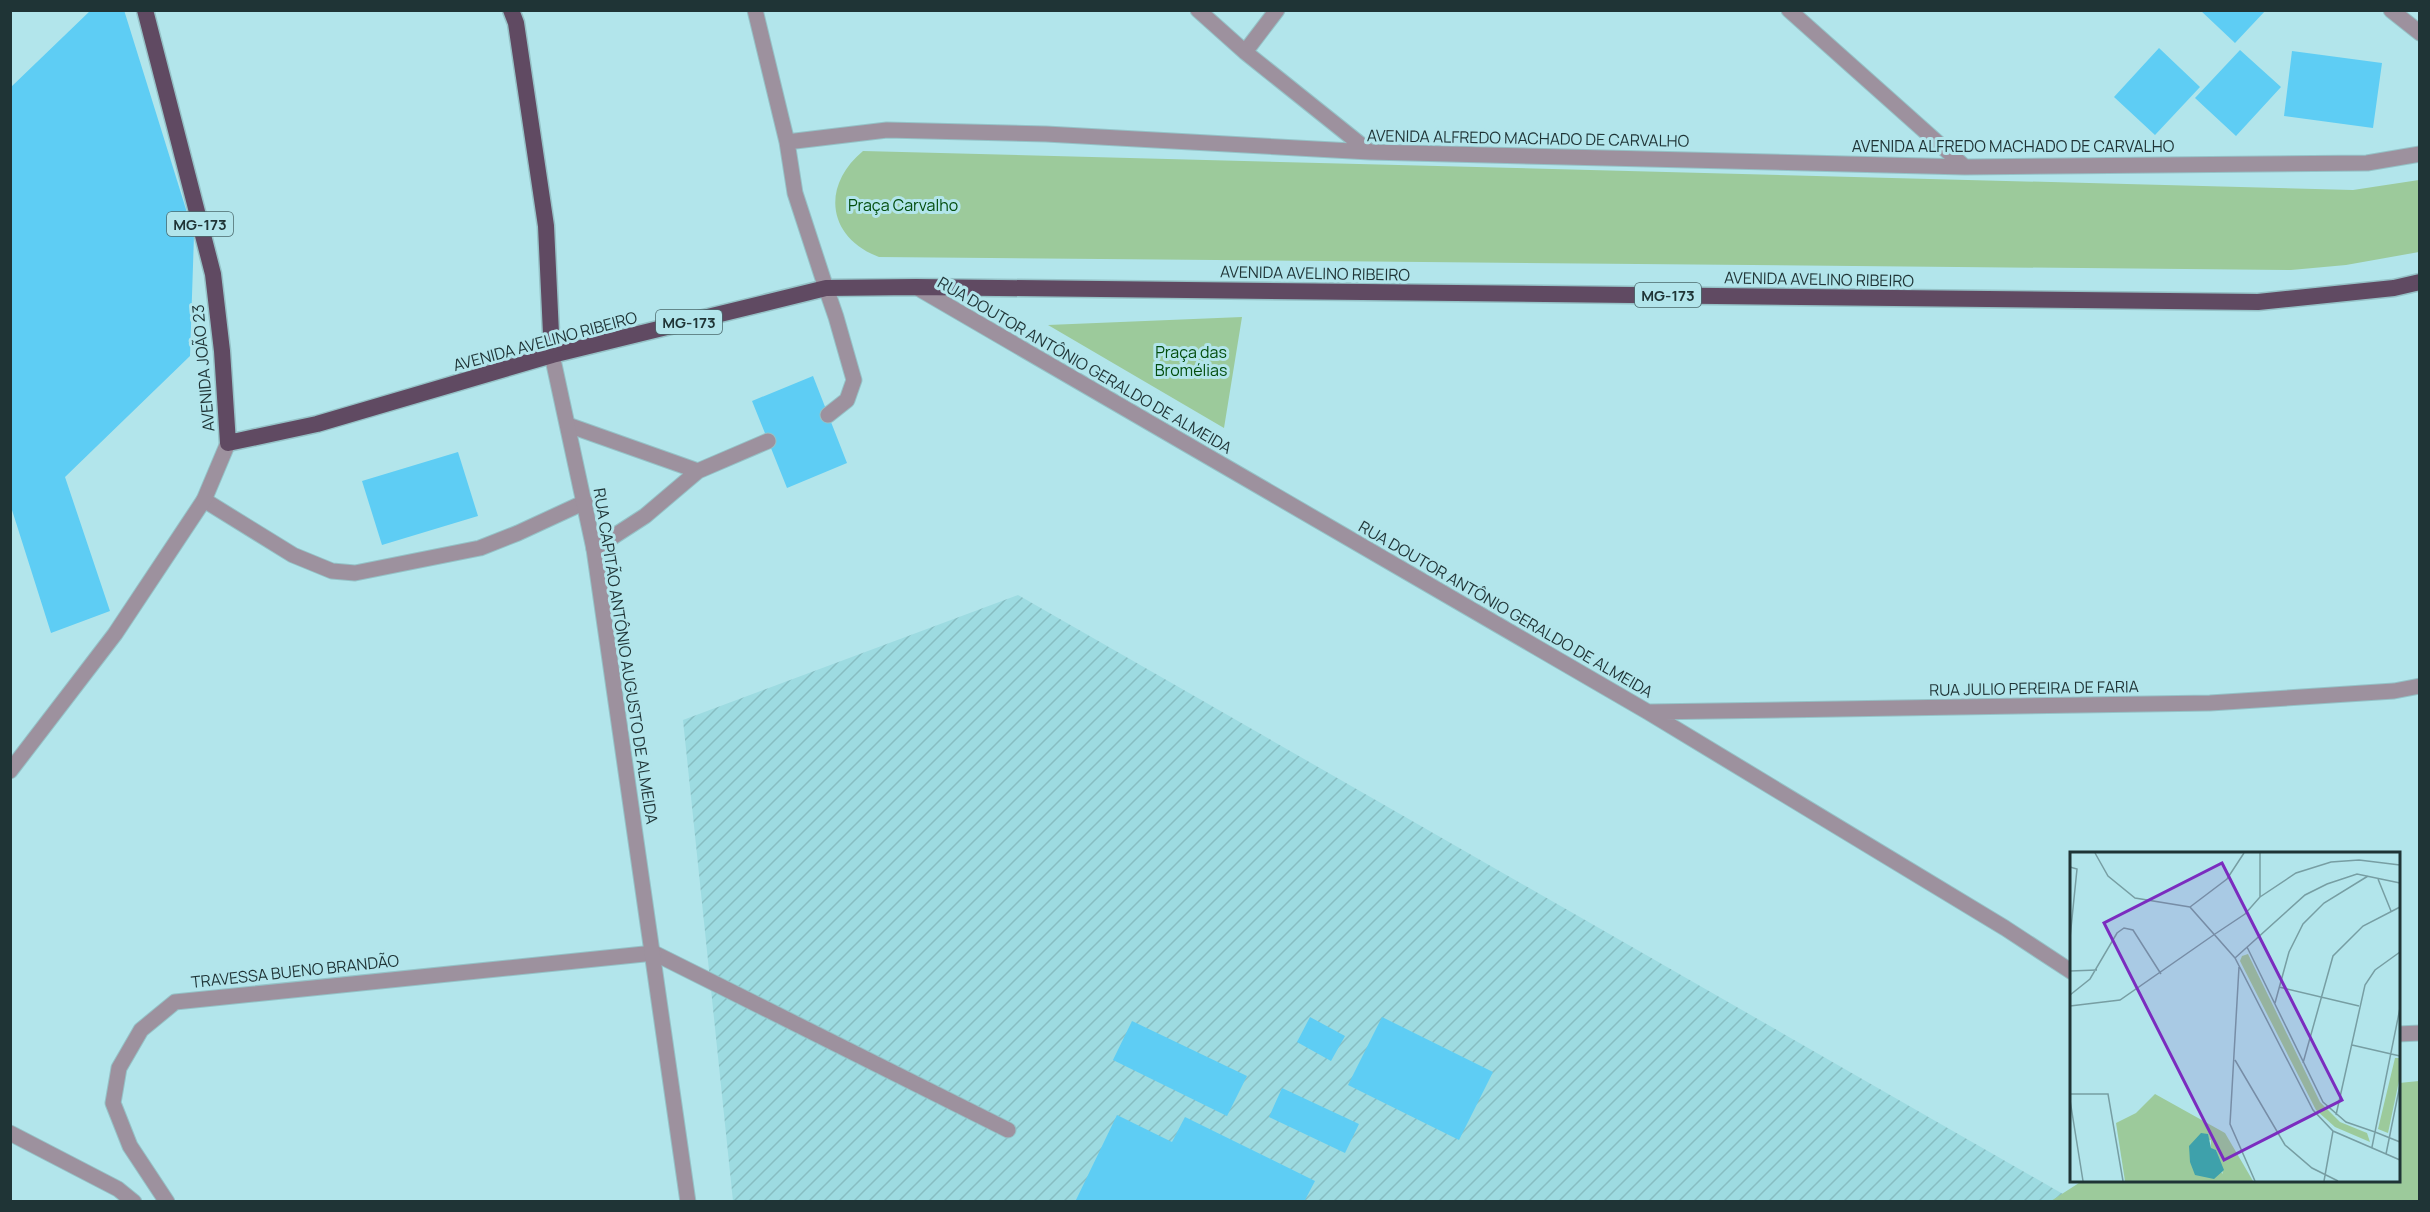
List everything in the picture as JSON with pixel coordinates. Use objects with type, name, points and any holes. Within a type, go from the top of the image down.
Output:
[{"type":"highway","name":"AVENIDA JOÃO 23","points":[[145,10],[213,274],[222,351],[228,443]]},
{"type":"highway","name":"RUA CAPITÃO ANTÔNIO AUGUSTO DE ALMEIDA","points":[[511,10],[516,23],[546,226],[552,355]]},
{"type":"highway","name":"AVENIDA AVELINO RIBEIRO","points":[[228,443],[317,424],[552,355],[825,288],[916,287],[2258,302],[2394,288],[2420,282]]},
{"type":"street","points":[[755,10],[788,142],[795,193],[854,380],[847,400],[828,415]]},
{"type":"street","points":[[1198,10],[1245,52],[1370,152]]},
{"type":"street","points":[[1245,52],[1277,10]]},
{"type":"street","points":[[1789,10],[1965,167]]},
{"type":"street","points":[[2391,10],[2420,33]]},
{"type":"street","name":"AVENIDA ALFREDO MACHADO DE CARVALHO","points":[[788,142],[887,130],[1046,134],[1370,152],[1965,167],[2367,162],[2420,154]]},
{"type":"street","name":"RUA DOUTOR ANTÔNIO GERALDO DE ALMEIDA","points":[[916,287],[1648,712],[1995,922],[2070,971]]},
{"type":"street","name":"RUA CAPITÃO ANTÔNIO AUGUSTO DE ALMEIDA","points":[[552,355],[594,549],[654,953],[688,1202]]},
{"type":"street","points":[[568,425],[698,471]]},
{"type":"street","points":[[594,549],[645,516],[698,471],[768,441]]},
{"type":"street","name":"AVENIDA JOÃO 23","points":[[10,771],[115,634],[204,500],[228,443]]},
{"type":"street","points":[[204,500],[293,555],[332,571],[355,573],[480,548],[585,502]]},
{"type":"street","name":"RUA JULIO PEREIRA DE FARIA","points":[[1648,712],[2210,703],[2394,691],[2420,686]]},
{"type":"street","points":[[654,953],[1008,1130]]},
{"type":"street","name":"TRAVESSA BUENO BRANDÃO","points":[[167,1202],[130,1146],[113,1103],[119,1068],[141,1030],[175,1002],[654,953]]},
{"type":"street","points":[[2400,1034],[2420,1033]]},
{"type":"street","points":[[10,1133],[118,1189],[134,1202]]},
{"type":"shaded area","points":[[1018,595],[2063,1194],[2051,1202],[733,1201],[683,720]]},
{"type":"green space","name":"Praça Carvalho","points":[[863,151],[2353,190],[2419,180],[2419,252],[2346,265],[2291,270],[879,257],[862,248],[849,237],[840,224],[836,210],[836,195],[840,180],[849,165]]},
{"type":"green space","name":"Praça das Bromélias","points":[[1242,317],[1224,428],[1048,325]]},
{"type":"green space","points":[[2419,1081],[2419,1201],[2051,1201],[2080,1182],[2400,1182],[2400,1083]]},
{"type":"building","points":[[91,10],[124,10],[194,235],[190,356],[65,477],[110,611],[51,633],[12,510],[10,511],[10,88]]},
{"type":"building","points":[[2200,10],[2266,10],[2235,43]]},
{"type":"building","points":[[2159,48],[2200,87],[2155,135],[2114,97]]},
{"type":"building","points":[[2240,50],[2281,87],[2236,136],[2195,98]]},
{"type":"building","points":[[2292,51],[2382,63],[2373,128],[2284,116]]},
{"type":"building","points":[[813,376],[847,463],[787,488],[752,401]]},
{"type":"building","points":[[458,452],[478,516],[382,545],[362,481]]},
{"type":"building","points":[[1310,1017],[1345,1036],[1331,1061],[1297,1042]]},
{"type":"building","points":[[1382,1017],[1493,1072],[1459,1140],[1348,1085]]},
{"type":"building","points":[[1132,1021],[1247,1076],[1227,1116],[1113,1060]]},
{"type":"building","points":[[1282,1088],[1359,1124],[1345,1153],[1269,1117]]},
{"type":"building","points":[[1117,1115],[1172,1142],[1185,1117],[1315,1181],[1304,1202],[1075,1202]]}]
